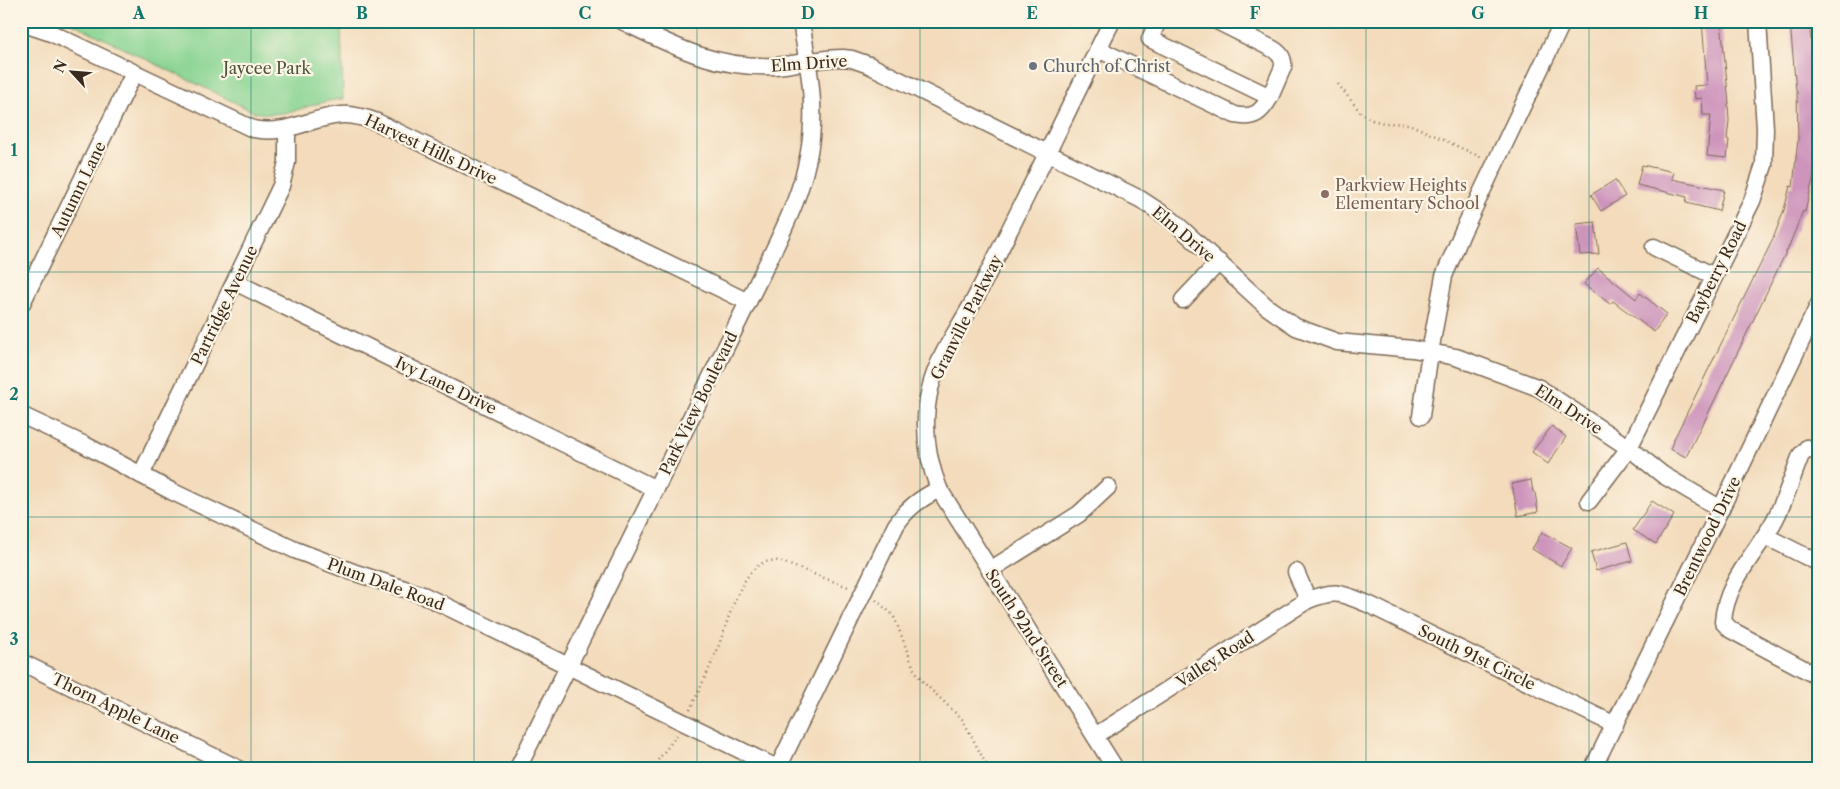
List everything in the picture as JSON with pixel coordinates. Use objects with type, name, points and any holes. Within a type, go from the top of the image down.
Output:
[{"type":"street","name":"Elm Drive","points":[[622,21],[685,52],[722,63],[748,66],[775,66],[843,58],[860,62],[1140,199],[1172,220],[1288,323],[1323,338],[1349,344],[1430,352],[1473,362],[1539,388],[1629,448],[1663,475],[1721,509]]},
{"type":"street","name":"Park View Boulevard","points":[[518,768],[748,302],[785,226],[798,194],[808,160],[812,136],[812,112],[801,21]]},
{"type":"street","name":"Granville Parkway","points":[[938,489],[929,460],[926,429],[928,400],[935,370],[979,292],[1112,21]]},
{"type":"street","points":[[1158,21],[1150,39],[1270,97]]},
{"type":"street","points":[[1098,49],[1235,115],[1254,115],[1260,112],[1270,97],[1284,63],[1279,54],[1271,48],[1217,21]]},
{"type":"street","points":[[1421,416],[1444,276],[1462,231],[1563,21]]},
{"type":"street","name":"Bayberry Road","points":[[1589,501],[1629,448],[1752,201],[1764,166],[1765,128],[1758,21]]},
{"type":"street","name":"Harvest Hills Drive","points":[[21,23],[51,33],[248,127],[261,131],[287,130],[317,120],[344,115],[361,117],[377,122],[748,302]]},
{"type":"street","name":"Autumn Lane","points":[[21,305],[134,73]]},
{"type":"street","name":"Partridge Avenue","points":[[141,475],[284,178],[287,162],[287,130]]},
{"type":"street","points":[[1654,247],[1714,276]]},
{"type":"street","points":[[1183,300],[1219,262]]},
{"type":"street","name":"Ivy Lane Drive","points":[[235,282],[656,489]]},
{"type":"street","name":"Brentwood Drive","points":[[1593,768],[1721,509],[1819,304]]},
{"type":"street","name":"Plum Dale Road","points":[[21,415],[294,550],[423,595],[777,768]]},
{"type":"street","points":[[1819,453],[1807,448],[1801,455],[1774,520],[1765,536],[1751,553],[1734,585],[1724,612],[1723,622],[1731,630],[1819,677]]},
{"type":"street","points":[[990,570],[1079,514],[1108,487]]},
{"type":"street","points":[[777,768],[896,525],[917,501],[938,489]]},
{"type":"street","name":"South 92nd Street","points":[[938,489],[1115,768]]},
{"type":"street","points":[[1765,536],[1819,564]]},
{"type":"street","points":[[1296,572],[1308,600]]},
{"type":"street","name":"South 91st Circle","points":[[1339,592],[1368,604],[1614,725]]},
{"type":"street","name":"Valley Road","points":[[1095,736],[1308,600],[1339,592]]},
{"type":"street","name":"Thorn Apple Lane","points":[[21,662],[237,768]]},
{"type":"path","points":[[1338,84],[1361,113],[1372,120],[1384,123],[1409,124],[1486,159]]},
{"type":"path","points":[[688,714],[717,652],[742,586],[758,566],[766,561],[779,561],[855,590]]},
{"type":"path","points":[[872,598],[892,614],[914,669],[923,682],[963,720],[988,768]]},
{"type":"path","points":[[652,768],[679,733]]},
{"type":"green space","name":"Jaycee Park","points":[[68,21],[341,21],[343,99],[331,100],[277,114],[254,112]]},
{"type":"building","points":[[1702,21],[1721,21],[1729,104],[1727,158],[1707,156],[1711,115],[1703,115],[1702,98],[1695,99],[1694,86],[1707,85]]},
{"type":"building","points":[[1809,21],[1817,100],[1817,134],[1813,179],[1805,212],[1803,211],[1789,246],[1686,457],[1670,449],[1773,239],[1784,210],[1790,186],[1793,187],[1798,139],[1797,91],[1790,22]]},
{"type":"building","points":[[1642,165],[1674,172],[1672,179],[1724,190],[1719,211],[1686,203],[1687,197],[1637,185]]},
{"type":"building","points":[[1615,180],[1625,196],[1601,211],[1591,195]]},
{"type":"building","points":[[1595,222],[1599,254],[1580,255],[1576,224]]},
{"type":"building","points":[[1598,268],[1636,299],[1640,293],[1667,314],[1654,332],[1613,301],[1610,304],[1584,284]]},
{"type":"building","points":[[1552,426],[1566,437],[1548,464],[1532,452]]},
{"type":"building","points":[[1531,480],[1538,512],[1518,516],[1512,484]]},
{"type":"building","points":[[1652,501],[1674,515],[1656,544],[1633,530]]},
{"type":"building","points":[[1542,532],[1572,548],[1561,566],[1532,549]]},
{"type":"building","points":[[1627,542],[1632,561],[1596,571],[1591,552]]},
{"type":"place","name":"Church of Christ","points":[[1033,66]]},
{"type":"place","name":"Parkview Heights Elementary School","points":[[1325,194]]}]
